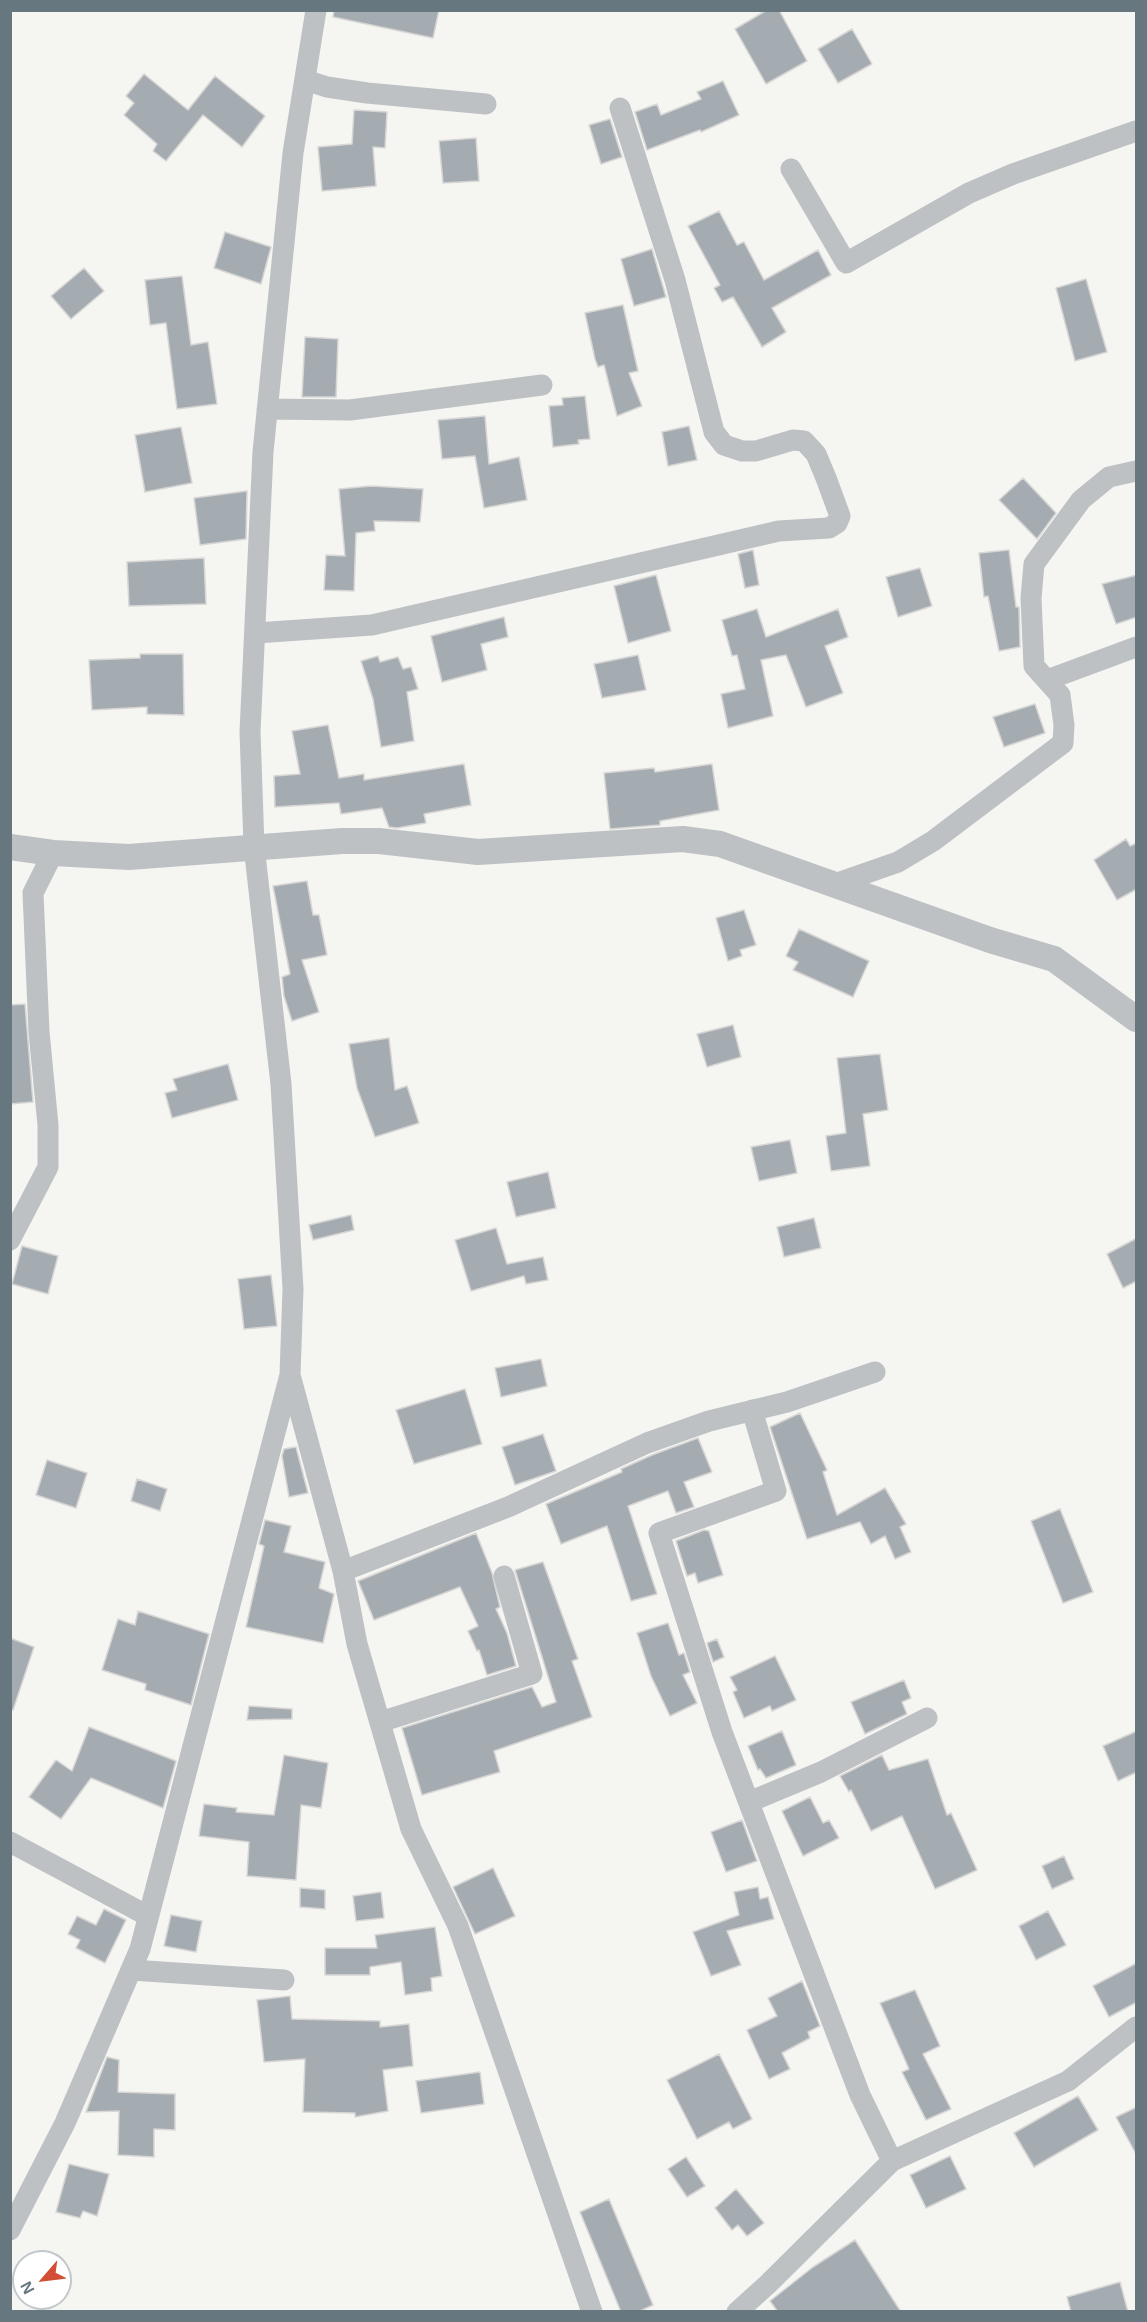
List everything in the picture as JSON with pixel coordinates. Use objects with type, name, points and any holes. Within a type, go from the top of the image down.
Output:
[{"type":"street","points":[[10,2230],[65,2123],[140,1949],[290,1375],[293,1289],[282,1084],[254,846],[250,732],[263,452],[293,153],[316,10]]},
{"type":"street","points":[[305,80],[327,87],[357,92],[486,104]]},
{"type":"street","points":[[256,633],[372,626],[779,531],[829,528],[837,524],[840,516],[823,470],[816,454],[804,441],[793,440],[756,451],[742,451],[724,445],[714,432],[675,280],[620,108]]},
{"type":"street","points":[[792,169],[846,263],[969,193],[1013,174],[1137,131]]},
{"type":"street","points":[[267,409],[350,410],[542,386]]},
{"type":"street","points":[[832,885],[898,862],[933,842],[1064,743],[1060,695],[1034,666],[1031,598],[1034,564],[1081,500],[1109,477],[1137,471]]},
{"type":"street","points":[[1047,680],[1137,647]]},
{"type":"street","points":[[10,847],[53,854],[129,857],[254,846],[379,840],[478,852],[683,839],[720,844],[832,885],[1054,960],[1137,1018]]},
{"type":"street","points":[[10,1240],[48,1167],[48,1125],[39,1032],[33,893],[53,854]]},
{"type":"street","points":[[343,1571],[508,1507],[647,1443],[709,1421],[787,1402],[875,1372]]},
{"type":"street","points":[[290,1375],[343,1571],[357,1644],[411,1829],[458,1926],[592,2312]]},
{"type":"street","points":[[752,1410],[776,1491],[659,1533],[722,1732],[860,2095],[892,2161]]},
{"type":"street","points":[[380,1722],[532,1674],[504,1576]]},
{"type":"street","points":[[749,1802],[821,1772],[927,1718]]},
{"type":"street","points":[[10,1842],[148,1916]]},
{"type":"street","points":[[131,1970],[284,1980]]},
{"type":"street","points":[[736,2312],[768,2284],[892,2161],[1068,2081],[1137,2027]]},
{"type":"building","points":[[334,10],[439,10],[433,38],[333,17]]},
{"type":"building","points":[[767,10],[779,10],[807,61],[766,84],[735,29]]},
{"type":"building","points":[[852,29],[872,64],[838,83],[818,49]]},
{"type":"building","points":[[144,74],[188,110],[215,76],[265,116],[242,147],[203,115],[166,161],[153,151],[157,144],[124,115],[134,103],[126,96]]},
{"type":"building","points":[[723,81],[739,115],[701,132],[700,130],[647,150],[635,112],[657,104],[661,115],[701,99],[697,92]]},
{"type":"building","points":[[354,110],[387,112],[385,148],[373,147],[376,186],[322,191],[318,147],[352,144]]},
{"type":"building","points":[[610,119],[622,157],[601,164],[589,125]]},
{"type":"building","points":[[476,138],[479,181],[443,183],[439,141]]},
{"type":"building","points":[[719,211],[737,245],[744,242],[764,280],[818,250],[831,275],[772,308],[786,332],[762,347],[733,297],[722,302],[714,288],[720,285],[688,226]]},
{"type":"building","points":[[225,232],[271,247],[261,284],[214,268]]},
{"type":"building","points":[[652,249],[666,297],[634,306],[621,259]]},
{"type":"building","points":[[84,268],[104,291],[71,319],[51,296]]},
{"type":"building","points":[[182,276],[191,345],[208,342],[217,404],[177,409],[166,323],[150,325],[145,280]]},
{"type":"building","points":[[1086,279],[1107,352],[1075,361],[1056,288]]},
{"type":"building","points":[[623,305],[638,371],[629,373],[642,406],[617,416],[604,365],[598,367],[595,359],[585,313]]},
{"type":"building","points":[[305,337],[338,339],[336,397],[302,397]]},
{"type":"building","points":[[585,396],[590,439],[578,440],[579,444],[553,447],[549,406],[563,405],[562,398]]},
{"type":"building","points":[[485,416],[489,464],[519,457],[527,500],[484,508],[475,456],[442,459],[438,420]]},
{"type":"building","points":[[689,426],[697,460],[668,466],[662,432]]},
{"type":"building","points":[[181,427],[192,483],[145,492],[135,435]]},
{"type":"building","points":[[1023,478],[1056,513],[1037,539],[999,500]]},
{"type":"building","points":[[371,486],[423,489],[420,522],[374,521],[375,531],[356,533],[354,591],[324,590],[326,555],[345,556],[339,489]]},
{"type":"building","points":[[247,491],[246,539],[200,545],[194,498]]},
{"type":"building","points":[[753,550],[759,585],[745,588],[738,554]]},
{"type":"building","points":[[1009,550],[1016,607],[1019,607],[1020,647],[999,651],[988,596],[984,597],[979,553]]},
{"type":"building","points":[[204,558],[206,604],[129,606],[127,562]]},
{"type":"building","points":[[920,568],[932,606],[898,617],[886,577]]},
{"type":"building","points":[[656,575],[671,631],[628,643],[614,586]]},
{"type":"building","points":[[1137,575],[1137,617],[1116,624],[1102,584]]},
{"type":"building","points":[[757,609],[766,637],[838,609],[848,637],[825,646],[843,693],[806,707],[786,655],[761,660],[773,716],[728,728],[721,694],[745,689],[737,655],[732,656],[722,620]]},
{"type":"building","points":[[504,617],[508,637],[481,644],[487,670],[442,682],[431,636]]},
{"type":"building","points":[[140,654],[183,654],[184,715],[147,714],[147,707],[92,710],[89,660],[140,658]]},
{"type":"building","points":[[638,655],[646,690],[602,698],[594,664]]},
{"type":"building","points":[[378,656],[380,662],[398,657],[403,669],[411,667],[418,689],[407,692],[414,741],[381,747],[373,699],[361,661]]},
{"type":"building","points":[[1035,704],[1045,733],[1004,747],[993,717]]},
{"type":"building","points":[[328,725],[339,778],[364,774],[364,780],[464,764],[471,805],[424,814],[426,823],[397,828],[389,827],[382,808],[341,814],[339,803],[275,807],[274,776],[300,774],[292,731]]},
{"type":"building","points":[[712,764],[719,810],[660,821],[660,825],[610,829],[604,773],[654,768],[655,772]]},
{"type":"building","points":[[1126,839],[1130,846],[1137,843],[1137,889],[1117,900],[1094,860]]},
{"type":"building","points":[[307,881],[313,915],[319,915],[327,955],[302,960],[319,1012],[292,1021],[284,996],[282,977],[290,974],[273,886]]},
{"type":"building","points":[[744,910],[756,945],[740,950],[742,956],[728,961],[716,918]]},
{"type":"building","points":[[799,929],[869,961],[853,997],[793,970],[798,962],[786,956]]},
{"type":"building","points":[[25,1004],[33,1102],[10,1104],[10,1005]]},
{"type":"building","points":[[733,1025],[741,1057],[707,1067],[697,1034]]},
{"type":"building","points":[[389,1038],[395,1090],[407,1086],[419,1123],[375,1137],[357,1088],[349,1044]]},
{"type":"building","points":[[880,1054],[888,1110],[863,1114],[870,1166],[831,1171],[826,1136],[846,1133],[837,1058]]},
{"type":"building","points":[[228,1064],[238,1100],[172,1118],[165,1093],[177,1090],[173,1079]]},
{"type":"building","points":[[790,1140],[797,1173],[759,1181],[751,1147]]},
{"type":"building","points":[[548,1172],[556,1208],[516,1217],[507,1182]]},
{"type":"building","points":[[351,1215],[354,1230],[313,1240],[309,1225]]},
{"type":"building","points":[[814,1218],[821,1248],[784,1257],[777,1227]]},
{"type":"building","points":[[496,1228],[507,1264],[543,1257],[548,1280],[526,1284],[524,1276],[471,1291],[455,1240]]},
{"type":"building","points":[[1137,1238],[1137,1281],[1123,1288],[1107,1254]]},
{"type":"building","points":[[22,1246],[58,1256],[48,1294],[12,1284]]},
{"type":"building","points":[[271,1275],[277,1326],[244,1329],[238,1279]]},
{"type":"building","points":[[541,1359],[547,1386],[501,1397],[495,1368]]},
{"type":"building","points":[[465,1389],[482,1444],[414,1464],[396,1410]]},
{"type":"building","points":[[800,1413],[827,1470],[823,1472],[837,1515],[885,1488],[906,1524],[900,1527],[911,1552],[895,1559],[885,1536],[871,1544],[860,1522],[807,1539],[770,1427]]},
{"type":"building","points":[[543,1434],[556,1471],[515,1485],[502,1447]]},
{"type":"building","points":[[698,1438],[712,1472],[684,1482],[694,1507],[676,1513],[668,1491],[628,1506],[657,1594],[631,1601],[607,1526],[561,1544],[546,1504],[622,1472],[621,1469],[652,1455]]},
{"type":"building","points":[[296,1447],[308,1493],[289,1497],[282,1456],[284,1449]]},
{"type":"building","points":[[47,1460],[87,1473],[76,1508],[36,1495]]},
{"type":"building","points":[[137,1479],[167,1489],[160,1511],[131,1501]]},
{"type":"building","points":[[1060,1509],[1093,1592],[1063,1603],[1031,1521]]},
{"type":"building","points":[[265,1520],[291,1526],[284,1552],[325,1562],[319,1588],[334,1594],[323,1643],[246,1627],[264,1546],[259,1544]]},
{"type":"building","points":[[704,1530],[709,1531],[723,1575],[698,1583],[695,1573],[687,1576],[676,1541]]},
{"type":"building","points":[[476,1533],[492,1573],[500,1607],[496,1609],[507,1633],[516,1666],[487,1675],[479,1650],[477,1651],[468,1631],[478,1626],[460,1587],[374,1620],[358,1581]]},
{"type":"building","points":[[543,1562],[578,1659],[572,1661],[592,1717],[494,1751],[500,1772],[422,1795],[402,1728],[532,1687],[542,1707],[556,1702],[515,1570]]},
{"type":"building","points":[[138,1611],[209,1634],[191,1705],[145,1690],[146,1684],[102,1670],[118,1619],[135,1625]]},
{"type":"building","points":[[668,1623],[679,1655],[684,1653],[690,1672],[683,1675],[697,1703],[670,1716],[651,1676],[637,1633]]},
{"type":"building","points":[[10,1638],[34,1647],[13,1710],[10,1710]]},
{"type":"building","points":[[717,1639],[724,1657],[713,1662],[707,1643]]},
{"type":"building","points":[[775,1656],[796,1700],[772,1711],[770,1706],[744,1718],[733,1692],[737,1690],[730,1677]]},
{"type":"building","points":[[904,1680],[911,1698],[902,1702],[907,1714],[865,1734],[851,1702]]},
{"type":"building","points":[[249,1706],[292,1709],[292,1719],[247,1720]]},
{"type":"building","points":[[89,1727],[176,1761],[163,1808],[91,1778],[61,1819],[29,1797],[56,1760],[72,1771]]},
{"type":"building","points":[[782,1731],[796,1765],[766,1778],[760,1769],[758,1770],[748,1746]]},
{"type":"building","points":[[1137,1731],[1137,1772],[1118,1781],[1103,1746]]},
{"type":"building","points":[[284,1755],[328,1763],[321,1808],[301,1805],[296,1880],[247,1876],[249,1842],[199,1836],[204,1804],[237,1808],[236,1812],[274,1815]]},
{"type":"building","points":[[882,1755],[889,1770],[928,1759],[947,1815],[951,1813],[977,1870],[935,1889],[902,1816],[871,1831],[851,1790],[849,1792],[840,1776]]},
{"type":"building","points":[[810,1797],[823,1823],[829,1820],[839,1838],[803,1856],[782,1811]]},
{"type":"building","points":[[742,1820],[757,1861],[726,1872],[711,1832]]},
{"type":"building","points":[[1064,1856],[1074,1879],[1052,1889],[1042,1866]]},
{"type":"building","points":[[493,1868],[515,1916],[475,1934],[453,1887]]},
{"type":"building","points":[[758,1887],[760,1899],[768,1897],[774,1919],[727,1931],[741,1965],[711,1976],[693,1932],[739,1915],[734,1892]]},
{"type":"building","points":[[300,1888],[325,1890],[325,1909],[300,1907]]},
{"type":"building","points":[[381,1892],[384,1918],[356,1921],[353,1896]]},
{"type":"building","points":[[104,1909],[126,1920],[105,1963],[76,1948],[80,1940],[68,1934],[77,1916],[96,1925]]},
{"type":"building","points":[[1048,1911],[1066,1945],[1036,1960],[1019,1926]]},
{"type":"building","points":[[171,1915],[202,1921],[196,1952],[164,1946]]},
{"type":"building","points":[[435,1927],[442,1976],[431,1978],[432,1991],[405,1995],[401,1962],[370,1967],[370,1975],[325,1975],[325,1948],[377,1948],[375,1935]]},
{"type":"building","points":[[1137,1963],[1137,2002],[1109,2017],[1093,1986]]},
{"type":"building","points":[[802,1981],[820,2026],[808,2032],[810,2038],[782,2053],[790,2069],[769,2079],[747,2030],[777,2016],[768,1998]]},
{"type":"building","points":[[915,1990],[940,2046],[923,2054],[951,2109],[926,2120],[902,2072],[909,2069],[880,2003]]},
{"type":"building","points":[[290,1996],[292,2019],[380,2021],[380,2027],[409,2024],[413,2066],[383,2070],[388,2111],[355,2117],[355,2113],[303,2112],[305,2059],[264,2062],[257,2000]]},
{"type":"building","points":[[719,2054],[752,2119],[733,2129],[729,2122],[697,2139],[667,2080]]},
{"type":"building","points":[[107,2057],[119,2060],[118,2092],[175,2094],[175,2130],[154,2129],[154,2157],[118,2155],[119,2111],[86,2112]]},
{"type":"building","points":[[480,2072],[484,2104],[421,2113],[416,2081]]},
{"type":"building","points":[[1078,2096],[1098,2130],[1034,2167],[1014,2133]]},
{"type":"building","points":[[1137,2107],[1137,2156],[1116,2117]]},
{"type":"building","points":[[950,2156],[966,2189],[926,2208],[910,2175]]},
{"type":"building","points":[[686,2157],[705,2186],[687,2197],[668,2169]]},
{"type":"building","points":[[69,2164],[109,2174],[97,2216],[83,2211],[80,2218],[56,2212]]},
{"type":"building","points":[[736,2189],[764,2223],[747,2236],[738,2225],[732,2230],[715,2208]]},
{"type":"building","points":[[609,2199],[653,2305],[638,2312],[621,2312],[580,2212]]},
{"type":"building","points":[[855,2240],[901,2312],[778,2312],[770,2301],[813,2267]]},
{"type":"building","points":[[1120,2282],[1128,2312],[1071,2312],[1067,2297]]}]
